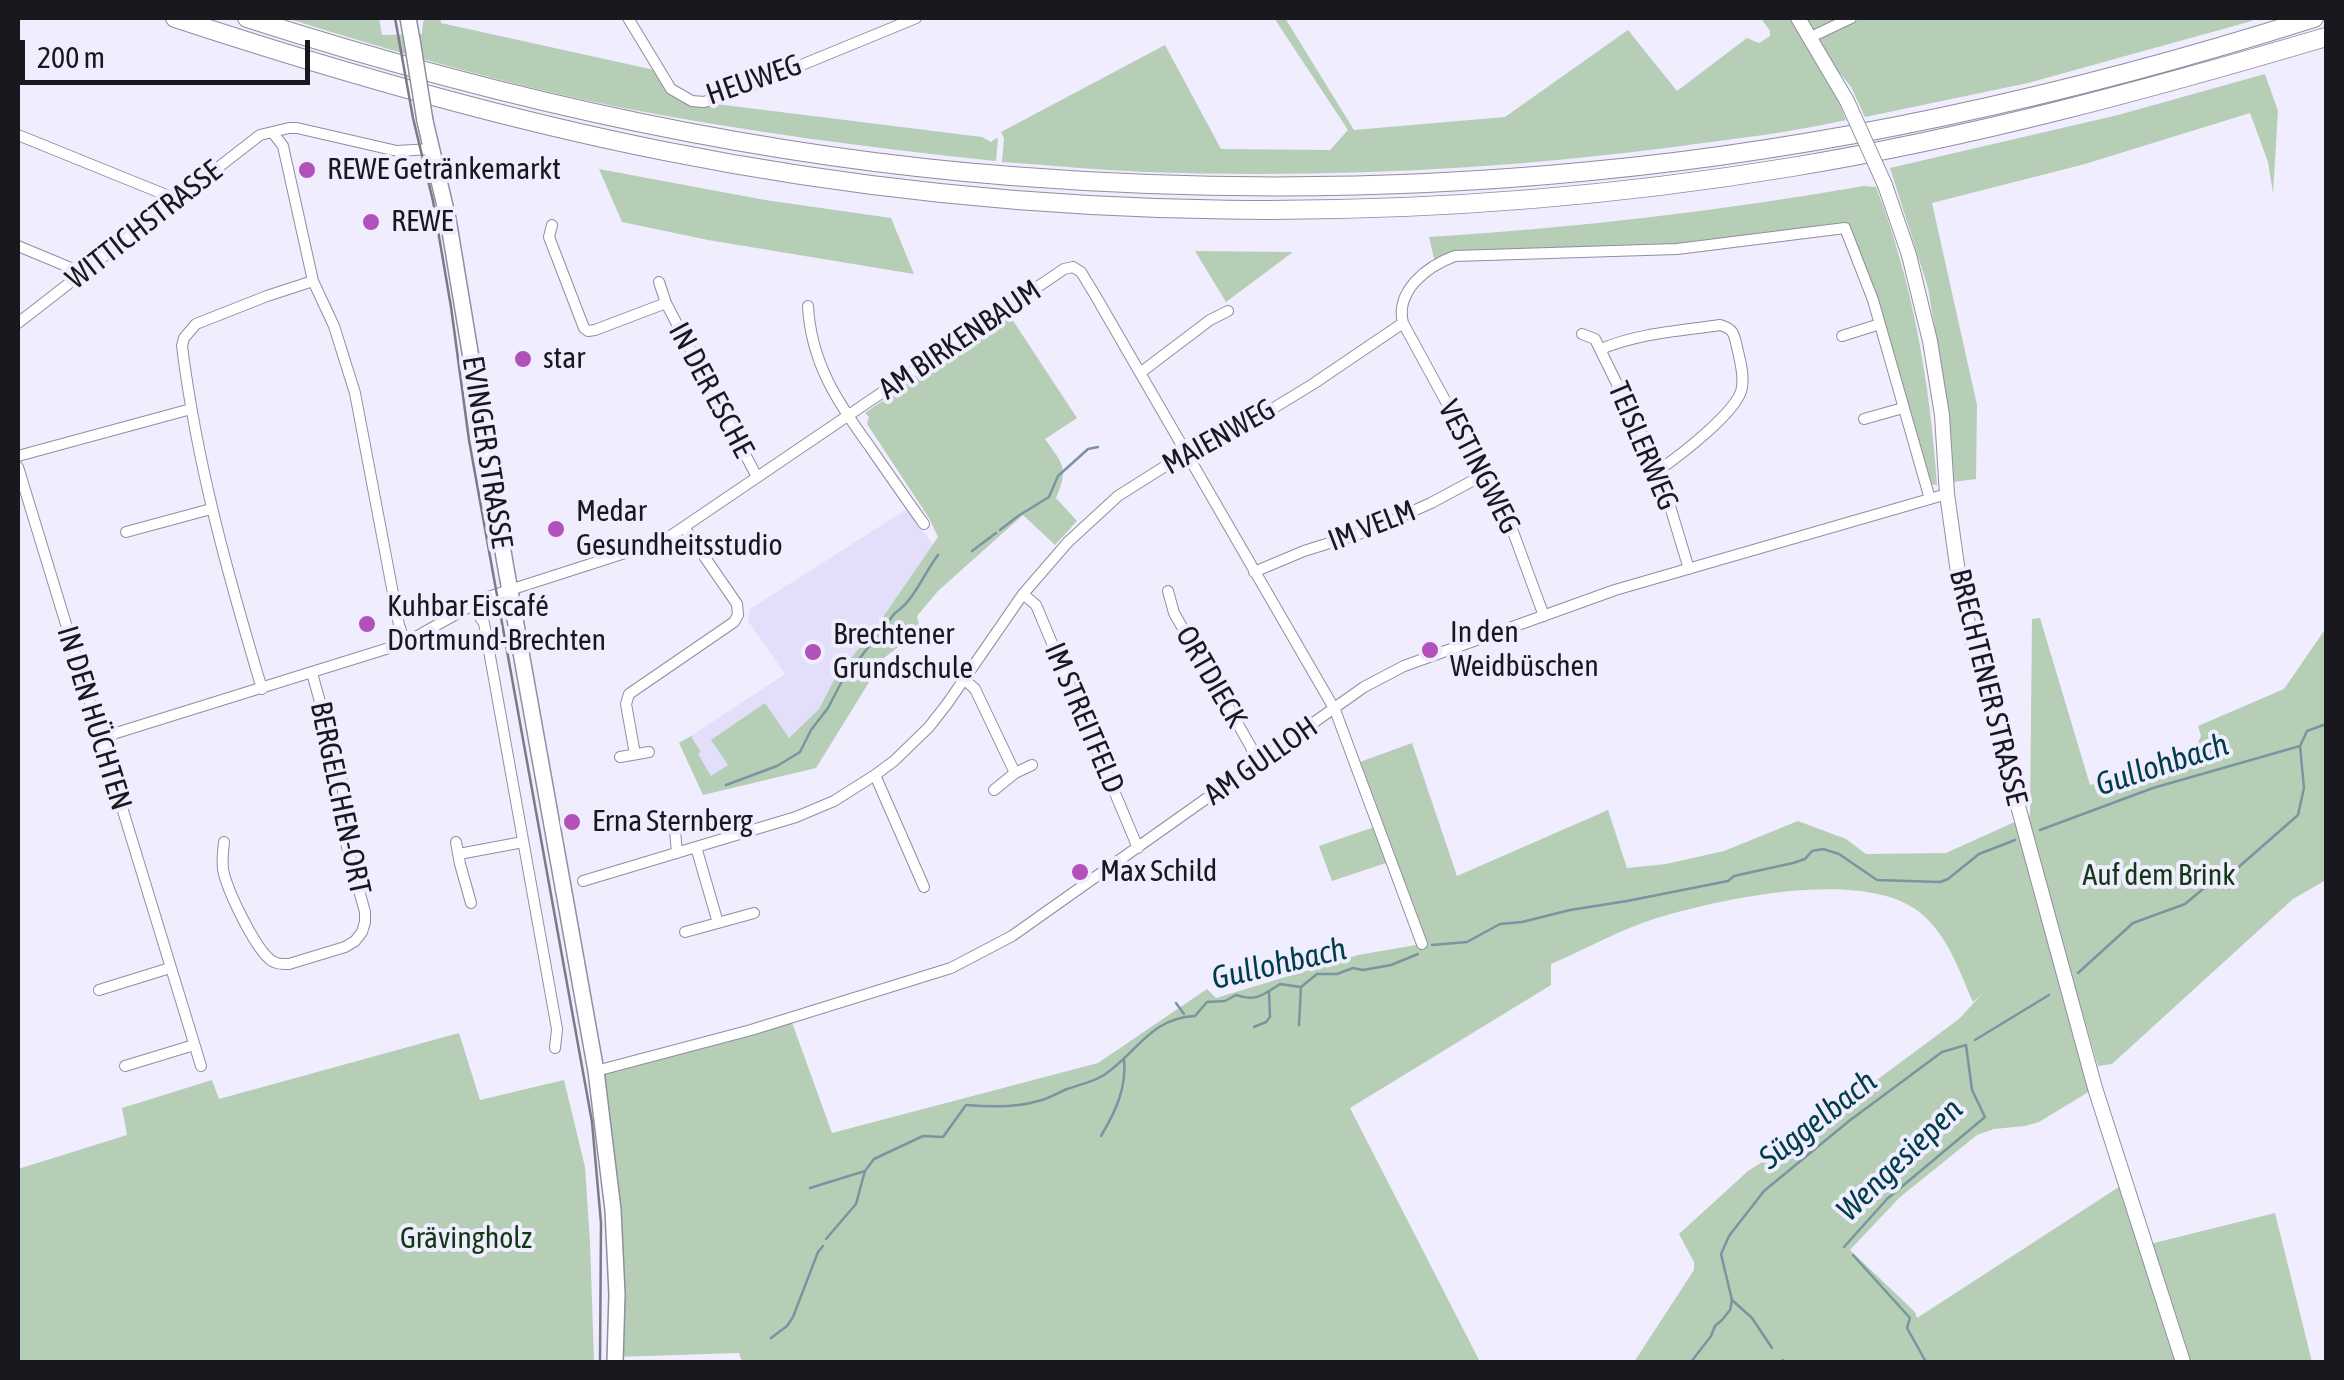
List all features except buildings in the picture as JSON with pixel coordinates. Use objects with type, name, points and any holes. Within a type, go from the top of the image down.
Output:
[{"type":"highway","points":[[176,18],[476,108],[650,148],[773,170],[985,197],[1306,209],[1529,199],[1786,168],[2020,121],[2326,37]]},
{"type":"highway","points":[[247,18],[522,97],[806,152],[1008,176],[1203,186],[1306,186],[1556,174],[1768,148],[1988,105],[2150,66],[2314,18]]},
{"type":"main road","name":"EVINGER STRASSE","points":[[408,18],[425,121],[448,219],[596,1071],[614,1228],[616,1362]]},
{"type":"street","name":"HEUWEG","points":[[635,22],[671,89],[692,101],[704,102],[916,18]]},
{"type":"street","name":"BRECHTENER STRASSE","points":[[1798,18],[1848,100],[1910,255],[1942,415],[1962,602],[2095,1088],[2183,1362]]},
{"type":"street","points":[[1811,37],[1851,18]]},
{"type":"street","points":[[405,643],[355,393],[334,326],[314,281],[283,146],[273,133],[297,128],[397,151],[431,149]]},
{"type":"street","name":"WITTICHSTRASSE","points":[[18,323],[260,135],[273,133]]},
{"type":"street","points":[[18,135],[176,199]]},
{"type":"street","name":"IN DER ESCHE","points":[[552,225],[548,237],[584,328],[595,330],[666,304]]},
{"type":"street","points":[[1403,323],[1400,310],[1404,296],[1435,263],[1455,256],[1677,248],[1845,228],[1880,324],[1930,499]]},
{"type":"street","points":[[18,246],[82,273]]},
{"type":"street","name":"AM BIRKENBAUM","points":[[100,738],[405,643],[496,594],[656,543],[1064,270],[1073,267],[1081,272],[1140,373]]},
{"type":"street","points":[[262,689],[210,508],[182,346],[196,324],[314,281]]},
{"type":"street","name":"IN DER ESCHE","points":[[659,282],[666,304],[758,477]]},
{"type":"street","points":[[808,306],[809,332],[821,366],[847,416]]},
{"type":"street","points":[[1228,312],[1210,320],[1140,373],[1335,710],[1422,944]]},
{"type":"street","name":"MAIENWEG","points":[[583,881],[811,812],[876,775],[929,727],[1023,594],[1068,542],[1118,496],[1186,453],[1272,409],[1403,323]]},
{"type":"street","name":"VESTINGWEG","points":[[1403,323],[1487,472],[1516,535],[1544,616]]},
{"type":"street","points":[[1842,336],[1880,324]]},
{"type":"street","points":[[1601,349],[1622,340],[1664,332],[1720,326],[1734,332],[1742,389],[1736,404],[1684,453],[1659,470]]},
{"type":"street","name":"TEISLERWEG","points":[[1582,334],[1596,338],[1659,470],[1689,569]]},
{"type":"street","points":[[1864,419],[1904,408]]},
{"type":"street","points":[[18,456],[191,410]]},
{"type":"street","name":"AM BIRKENBAUM","points":[[847,416],[924,524]]},
{"type":"street","name":"IN DEN HÜCHTEN","points":[[18,467],[201,1066]]},
{"type":"street","name":"IM VELM","points":[[1254,572],[1371,530],[1487,472]]},
{"type":"street","name":"AM GULLOH","points":[[596,1071],[751,1030],[951,968],[1012,936],[1255,762],[1364,687],[1394,671],[1615,590],[1948,494]]},
{"type":"street","points":[[126,532],[210,508]]},
{"type":"street","points":[[634,754],[626,704],[629,694],[734,622],[738,615],[736,604],[684,527]]},
{"type":"street","name":"ORTDIECK","points":[[1168,591],[1174,613],[1251,748],[1255,762]]},
{"type":"street","name":"IM STREITFELD","points":[[1023,594],[1036,606],[1138,848]]},
{"type":"street","points":[[470,606],[484,623],[557,1029],[554,1048]]},
{"type":"street","name":"BERGELCHEN-ORT","points":[[224,842],[222,870],[236,906],[272,961],[289,964],[344,947],[362,932],[365,912],[343,832],[343,784],[312,673]]},
{"type":"street","points":[[964,679],[975,689],[1015,773]]},
{"type":"street","points":[[620,757],[649,752]]},
{"type":"street","points":[[994,790],[1032,765]]},
{"type":"street","points":[[876,775],[924,886]]},
{"type":"street","points":[[675,830],[677,852]]},
{"type":"street","points":[[471,903],[458,848],[523,842]]},
{"type":"street","points":[[696,847],[718,923]]},
{"type":"street","points":[[685,932],[754,913]]},
{"type":"street","points":[[99,990],[170,968]]},
{"type":"street","points":[[125,1066],[194,1045]]},
{"type":"shaded area","name":"Brechtener Grundschule","points":[[907,509],[933,545],[874,630],[836,676],[819,709],[789,738],[711,776],[691,736],[785,674],[748,621],[750,609]]},
{"type":"green space","points":[[286,18],[379,18],[382,35],[422,34],[425,18],[440,18],[441,23],[659,71],[665,82],[692,101],[982,137],[991,142],[996,138],[996,161],[807,138],[618,107],[451,67]]},
{"type":"green space","points":[[1274,18],[1285,18],[1354,130],[1505,117],[1628,30],[1677,91],[1747,38],[1759,43],[1770,36],[1761,18],[2252,21],[2028,83],[1865,117],[1851,87],[1814,41],[1846,120],[1608,155],[1476,167],[1278,174],[1145,172],[1002,162],[1001,132],[1165,45],[1221,149],[1330,150],[1348,130]]},
{"type":"green space","points":[[2265,74],[2278,111],[2273,193],[2268,162],[2250,113],[2085,164],[1932,203],[1977,405],[1976,479],[1953,482],[1945,389],[1928,288],[1890,168],[2118,115]]},
{"type":"green space","points":[[599,169],[765,200],[891,218],[914,274],[622,222]]},
{"type":"green space","points":[[1876,187],[1910,297],[1930,409],[1937,485],[1925,483],[1873,300],[1845,228],[1677,249],[1469,255],[1435,263],[1429,237],[1647,218]]},
{"type":"green space","points":[[1195,251],[1293,252],[1226,302]]},
{"type":"green space","points":[[1008,313],[1077,418],[1045,439],[1062,467],[1056,498],[1077,521],[1055,545],[1023,515],[938,591],[917,616],[920,630],[884,658],[816,768],[703,795],[679,743],[691,736],[711,776],[728,765],[711,740],[765,703],[789,738],[819,709],[836,676],[874,630],[938,537],[867,424],[869,417],[865,413]]},
{"type":"green space","name":"Auf dem Brink","points":[[2040,618],[2090,785],[2194,751],[2201,736],[2198,726],[2284,689],[2326,628],[2326,880],[2293,899],[2112,1064],[2098,1066],[2076,991],[2070,997],[2095,1088],[2039,1122],[1977,1135],[1899,1198],[1850,1250],[1917,1318],[2125,1183],[2146,1245],[2275,1213],[2312,1362],[1634,1362],[1694,1270],[1694,1262],[1679,1234],[1748,1171],[1959,1019],[1982,994],[1973,1002],[1944,941],[1918,911],[1893,898],[1827,889],[1752,896],[1657,918],[1551,964],[1551,985],[1350,1108],[1480,1362],[742,1362],[739,1353],[616,1357],[596,1071],[790,1017],[832,1133],[1098,1063],[1207,989],[1216,998],[1358,955],[1422,944],[1395,860],[1332,881],[1319,846],[1383,824],[1360,762],[1412,743],[1457,876],[1608,810],[1627,868],[1724,851],[1798,821],[1846,839],[1866,854],[1946,853],[2030,815],[2032,619]]},
{"type":"green space","name":"Grävingholz","points":[[459,1033],[480,1100],[564,1080],[585,1167],[594,1360],[18,1362],[18,1169],[127,1135],[122,1108],[212,1080],[219,1099]]},
{"type":"waterway","points":[[1000,530],[1049,497],[1058,476],[1088,449],[1098,447]]},
{"type":"waterway","points":[[972,551],[996,533]]},
{"type":"waterway","points":[[726,785],[777,766],[800,752],[842,681],[908,601],[938,555]]},
{"type":"waterway","name":"Süggelbach","points":[[2078,973],[2133,923],[2185,904],[2233,872],[2298,815],[2304,788],[2300,746],[2307,731],[2326,724]]},
{"type":"waterway","name":"Gullohbach","points":[[2040,830],[2153,788],[2300,746]]},
{"type":"waterway","name":"Gullohbach","points":[[1432,945],[1467,942],[1500,924],[1728,881],[1734,876],[1805,859],[1812,851],[1823,849],[1839,854],[1877,880],[1940,882],[1979,854],[2015,840]]},
{"type":"waterway","name":"Gullohbach","points":[[826,1239],[856,1204],[865,1171],[874,1159],[923,1136],[943,1137],[966,1105],[1030,1103],[1095,1080],[1155,1030],[1180,1018],[1195,1016],[1207,1002],[1225,1001],[1236,995],[1254,997],[1280,984],[1301,987],[1317,974],[1391,965],[1418,954]]},
{"type":"waterway","points":[[1299,1025],[1301,987]]},
{"type":"waterway","points":[[1254,1027],[1270,1017],[1269,993]]},
{"type":"waterway","name":"Süggelbach","points":[[1975,1040],[2049,995]]},
{"type":"waterway","points":[[1176,1003],[1184,1014]]},
{"type":"waterway","name":"Süggelbach","points":[[1691,1362],[1730,1310],[1732,1300],[1721,1254],[1729,1236],[1764,1191],[1942,1052],[1966,1045],[1972,1090],[1985,1117],[1887,1199],[1844,1247]]},
{"type":"waterway","points":[[1101,1136],[1119,1098],[1124,1058]]},
{"type":"waterway","points":[[810,1188],[865,1171]]},
{"type":"waterway","name":"Gullohbach","points":[[771,1338],[793,1317],[823,1246]]},
{"type":"waterway","name":"Wengesiepen","points":[[1853,1255],[1910,1318],[1907,1328],[1926,1362]]},
{"type":"waterway","points":[[1732,1300],[1752,1318],[1772,1348]]},
{"type":"tram line","points":[[395,18],[433,201],[469,440],[592,1122],[601,1223],[600,1362]]},
{"type":"place","name":"REWE Getränkemarkt","points":[[307,170]]},
{"type":"place","name":"REWE","points":[[371,222]]},
{"type":"place","name":"star","points":[[523,359]]},
{"type":"place","name":"Medar Gesundheitsstudio","points":[[556,529]]},
{"type":"place","name":"Kuhbar Eiscafé Dortmund-Brechten","points":[[367,624]]},
{"type":"place","name":"In den Weidbüschen","points":[[1430,650]]},
{"type":"place","name":"Brechtener Grundschule","points":[[813,652]]},
{"type":"place","name":"Erna Sternberg","points":[[572,822]]},
{"type":"place","name":"Max Schild","points":[[1080,872]]}]
